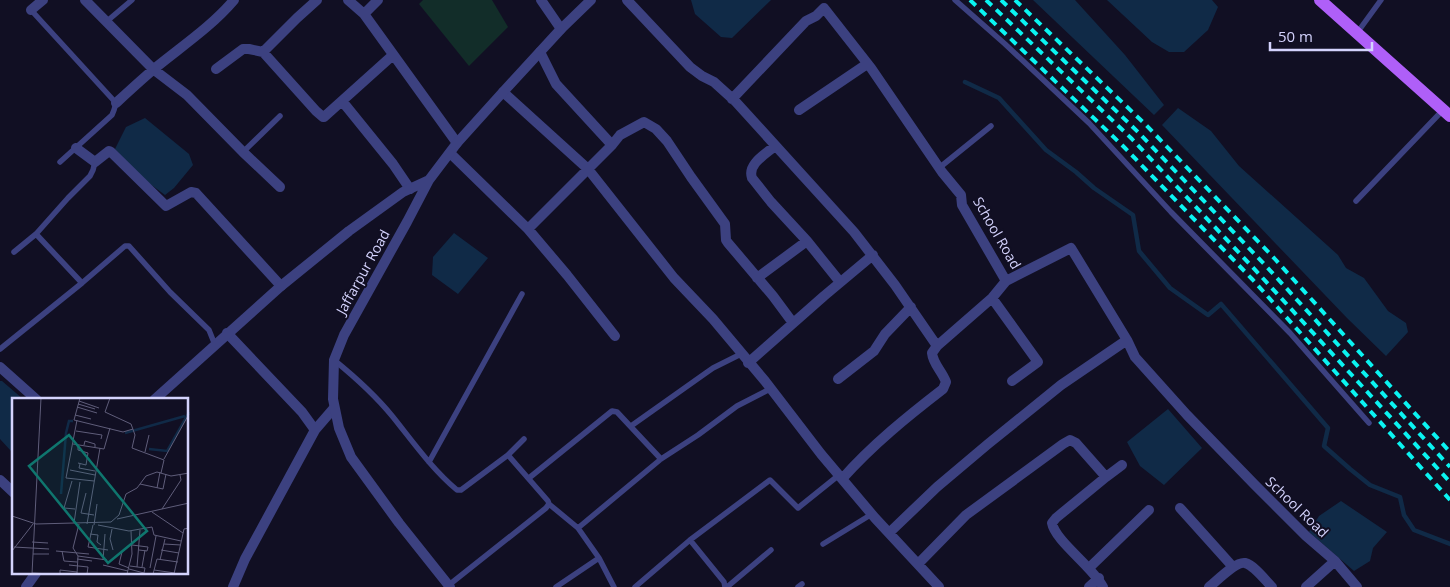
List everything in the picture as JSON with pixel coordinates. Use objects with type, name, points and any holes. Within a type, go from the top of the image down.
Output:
[{"type":"main road","points":[[1320,0],[1446,113]]},
{"type":"street","points":[[31,10],[43,0]]},
{"type":"street","points":[[85,0],[154,69],[187,95],[280,187]]},
{"type":"street","points":[[116,103],[154,69],[221,16],[234,0]]},
{"type":"street","points":[[263,52],[317,0]]},
{"type":"street","points":[[348,0],[364,14],[457,143]]},
{"type":"street","points":[[364,14],[378,0]]},
{"type":"street","points":[[541,0],[561,29]]},
{"type":"street","name":"Jaffarpur Road","points":[[450,586],[399,523],[351,458],[339,428],[332,399],[334,360],[344,335],[429,180],[457,143],[502,92],[591,0]]},
{"type":"street","points":[[627,0],[690,67],[714,82],[732,99],[854,232],[873,255],[937,346]]},
{"type":"street","name":"School Road","points":[[732,99],[806,21],[816,16],[826,4],[939,168],[961,195],[962,205],[1006,281],[1071,248],[1127,340],[1135,357],[1254,486],[1335,561],[1357,587]]},
{"type":"street","points":[[216,69],[243,49],[249,48],[263,52],[324,117],[394,55]]},
{"type":"street","points":[[540,52],[556,84],[612,145]]},
{"type":"street","points":[[799,110],[867,64]]},
{"type":"street","points":[[502,92],[588,168],[674,278],[713,319],[872,514],[939,587]]},
{"type":"street","points":[[342,101],[394,164],[410,189]]},
{"type":"street","points":[[528,229],[620,135],[644,122],[656,129],[667,141],[725,224],[726,240],[728,243],[793,322]]},
{"type":"street","points":[[775,146],[751,168],[752,178],[840,282]]},
{"type":"street","points":[[76,148],[95,162],[109,151],[111,152],[166,206],[191,192],[196,193],[281,286]]},
{"type":"street","points":[[450,153],[528,229],[568,275],[615,336]]},
{"type":"street","points":[[156,398],[281,286],[348,230],[404,192],[429,180]]},
{"type":"street","points":[[757,278],[807,241]]},
{"type":"street","points":[[748,363],[793,322],[873,255]]},
{"type":"street","points":[[841,477],[944,388],[946,382],[943,374],[933,361],[932,353],[937,346],[992,298],[1006,281]]},
{"type":"street","points":[[992,298],[1038,362],[1012,381]]},
{"type":"street","points":[[838,378],[874,351],[885,334],[910,307]]},
{"type":"street","points":[[228,333],[302,412],[315,430]]},
{"type":"street","points":[[889,533],[937,487],[988,444],[1061,385],[1127,340]]},
{"type":"street","points":[[0,367],[35,398]]},
{"type":"street","points":[[233,587],[245,559],[315,430],[334,408]]},
{"type":"street","points":[[918,564],[966,515],[1070,440],[1076,443],[1106,477]]},
{"type":"street","points":[[1089,587],[1101,583],[1062,540],[1053,528],[1052,523],[1122,465]]},
{"type":"street","points":[[0,480],[12,491]]},
{"type":"street","points":[[1180,508],[1233,567]]},
{"type":"street","points":[[1089,568],[1149,510]]},
{"type":"street","points":[[1306,587],[1335,561]]},
{"type":"street","points":[[1209,587],[1233,567],[1245,562],[1252,566],[1272,587]]},
{"type":"street","points":[[26,587],[35,574]]},
{"type":"lane","points":[[106,22],[132,0]]},
{"type":"lane","points":[[955,0],[1089,123],[1170,212],[1290,333],[1369,423]]},
{"type":"lane","points":[[1357,33],[1381,0]]},
{"type":"lane","points":[[31,10],[116,103],[112,115],[60,162]]},
{"type":"lane","points":[[1356,201],[1446,113]]},
{"type":"lane","points":[[243,152],[280,116]]},
{"type":"lane","points":[[939,168],[991,126]]},
{"type":"lane","points":[[14,252],[36,234],[90,176],[95,162]]},
{"type":"lane","points":[[36,234],[82,283]]},
{"type":"lane","points":[[0,349],[125,246],[129,246],[170,292],[209,330],[215,345]]},
{"type":"lane","points":[[429,462],[522,294]]},
{"type":"lane","points":[[631,426],[708,371],[741,354]]},
{"type":"lane","points":[[334,360],[351,374],[391,415],[429,462],[457,490],[461,490],[508,455],[524,439]]},
{"type":"lane","points":[[578,528],[661,459],[737,406],[770,389]]},
{"type":"lane","points":[[529,478],[612,411],[617,412],[661,459]]},
{"type":"lane","points":[[508,455],[546,498],[548,504],[578,528],[599,558],[614,587]]},
{"type":"lane","points":[[635,587],[690,540],[770,480],[798,508],[841,477]]},
{"type":"lane","points":[[450,586],[548,504]]},
{"type":"lane","points":[[823,544],[872,514]]},
{"type":"lane","points":[[690,540],[726,585]]},
{"type":"lane","points":[[718,587],[726,585],[770,550]]},
{"type":"lane","points":[[556,587],[599,558]]},
{"type":"green space","points":[[423,0],[492,0],[508,27],[469,66],[419,4]]},
{"type":"water","points":[[691,0],[771,0],[732,38],[721,37],[695,14]]},
{"type":"water","points":[[1033,0],[1075,0],[1125,55],[1164,105],[1154,115]]},
{"type":"water","points":[[1107,0],[1212,0],[1218,7],[1208,30],[1184,52],[1169,52],[1152,42]]},
{"type":"water","points":[[1178,108],[1211,131],[1239,166],[1338,255],[1346,268],[1364,278],[1388,311],[1406,323],[1408,332],[1386,356],[1347,318],[1162,125]]},
{"type":"water","points":[[145,118],[189,154],[193,165],[174,188],[165,195],[142,178],[115,149],[126,127]]},
{"type":"water","points":[[454,233],[488,258],[458,294],[432,275],[433,257]]},
{"type":"water","points":[[0,381],[2,381],[22,398],[12,398],[11,451],[0,439]]},
{"type":"water","points":[[1168,409],[1202,448],[1164,485],[1140,466],[1127,442]]},
{"type":"water","points":[[1341,501],[1387,532],[1373,548],[1370,561],[1354,571],[1309,532],[1319,516]]},
{"type":"waterway","points":[[965,82],[999,98],[1046,150],[1094,188],[1133,215],[1139,251],[1170,288],[1208,315],[1221,304],[1328,428],[1324,446],[1370,485],[1400,497],[1404,515],[1414,530],[1450,544]]},
{"type":"railway","points":[[970,0],[1123,146],[1253,280],[1450,500]]},
{"type":"railway","points":[[986,0],[1132,139],[1450,482]]},
{"type":"railway","points":[[1001,0],[1138,132],[1266,266],[1450,467]]},
{"type":"railway","points":[[1015,0],[1146,125],[1274,258],[1450,452]]}]
